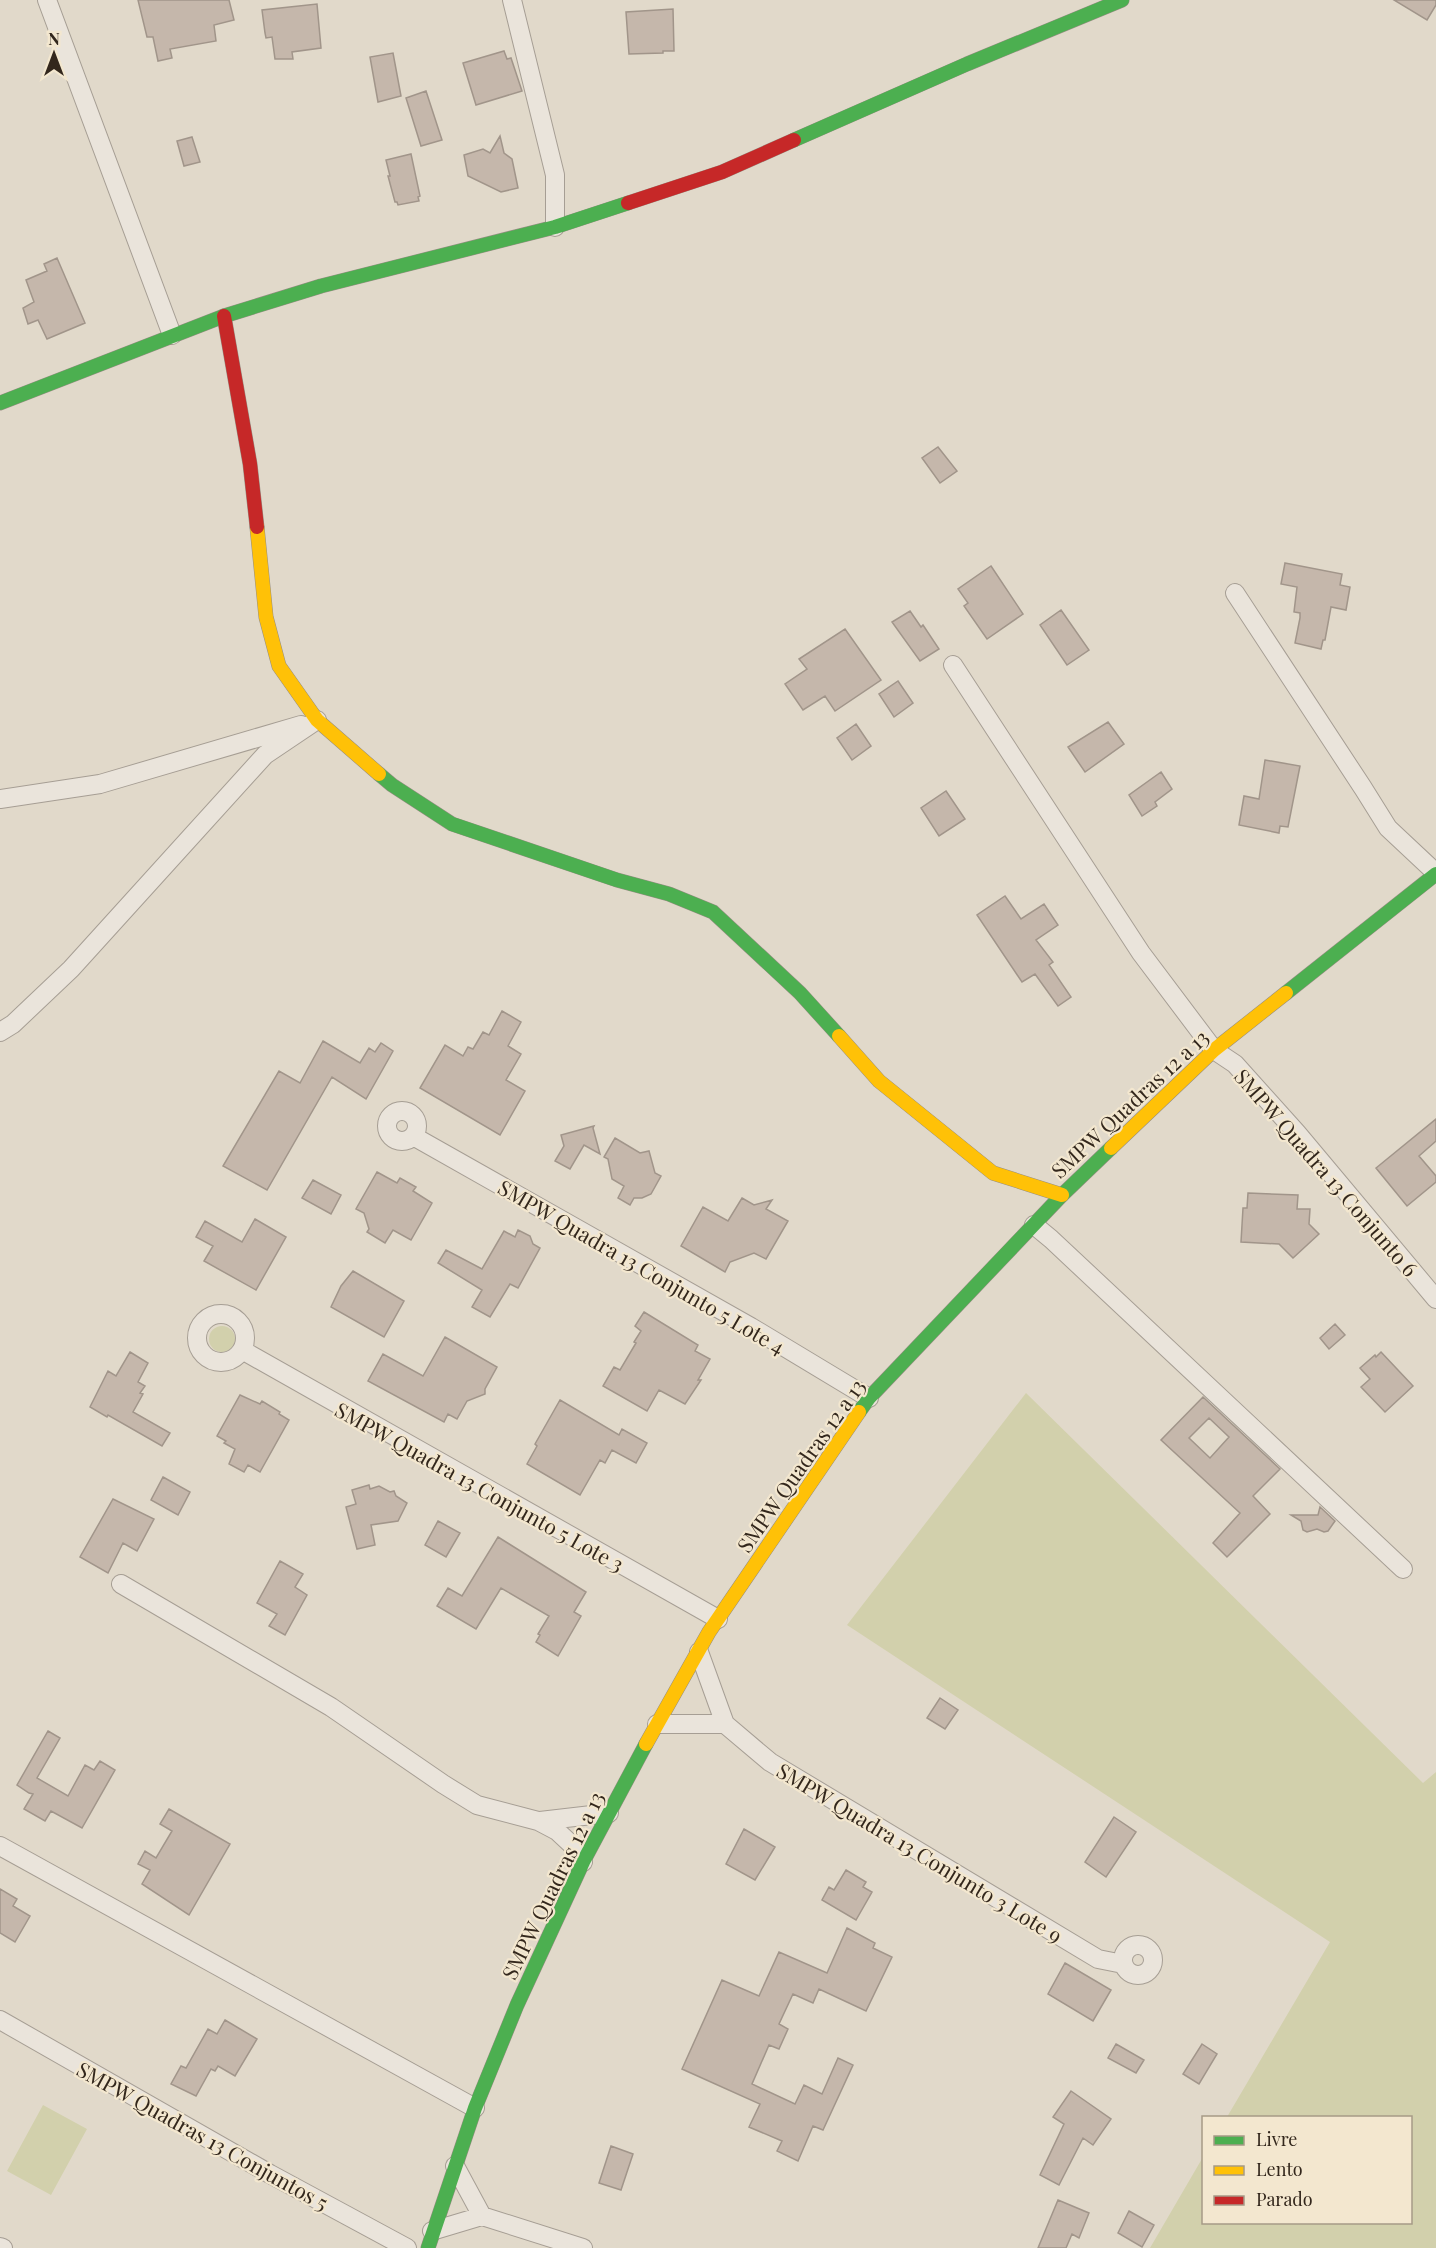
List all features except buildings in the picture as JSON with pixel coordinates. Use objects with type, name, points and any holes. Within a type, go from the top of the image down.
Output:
[{"type":"street","points":[[47,0],[172,335]]},
{"type":"street","points":[[512,0],[555,175],[555,227]]},
{"type":"street","points":[[0,404],[224,316],[321,286],[555,227],[722,172],[967,64],[1122,0]]},
{"type":"street","points":[[224,316],[250,464],[266,617],[279,666],[317,720],[392,785],[452,824],[617,880],[669,894],[713,912],[800,993],[879,1081],[993,1173],[1062,1195]]},
{"type":"street","points":[[1235,593],[1388,828],[1436,873]]},
{"type":"street","name":"SMPW Quadra 13 Conjunto 6","points":[[952,665],[1141,953],[1214,1050],[1235,1064],[1297,1133],[1436,1299]]},
{"type":"street","points":[[0,799],[100,784],[317,720]]},
{"type":"street","points":[[0,1032],[13,1024],[71,969],[265,755],[317,720]]},
{"type":"street","name":"SMPW Quadras 12 a 13","points":[[430,2240],[475,2108],[517,2005],[583,1862],[657,1724],[718,1619],[869,1398],[1062,1195],[1214,1050],[1436,873]]},
{"type":"street","name":"SMPW Quadra 13 Conjunto 5 Lote 4","points":[[414,1136],[751,1327],[869,1398]]},
{"type":"street","points":[[1034,1225],[1403,1569]]},
{"type":"street","name":"SMPW Quadra 13 Conjunto 5 Lote 3","points":[[242,1350],[718,1619]]},
{"type":"street","points":[[121,1584],[331,1707],[477,1805],[538,1821],[557,1831],[573,1845],[583,1862]]},
{"type":"street","name":"SMPW Quadra 13 Conjunto 3 Lote 9","points":[[699,1652],[725,1724],[770,1762],[1098,1959],[1123,1964]]},
{"type":"street","points":[[657,1724],[725,1724]]},
{"type":"street","points":[[538,1821],[609,1813]]},
{"type":"street","points":[[0,1846],[475,2108]]},
{"type":"street","name":"SMPW Quadras 13 Conjuntos 5","points":[[0,2020],[270,2174],[407,2248]]},
{"type":"street","points":[[455,2166],[482,2216]]},
{"type":"street","points":[[430,2240],[482,2216],[583,2248]]},
{"type":"shaded area","points":[[222,1326],[231,1330],[235,1339],[231,1348],[222,1352],[213,1348],[209,1339],[213,1330]]},
{"type":"shaded area","points":[[1026,1393],[1423,1783],[1436,1772],[1436,2248],[1150,2248],[1202,2159],[1202,2224],[1412,2224],[1412,2116],[1228,2116],[1330,1942],[847,1625]]},
{"type":"shaded area","points":[[43,2105],[87,2129],[51,2195],[7,2171]]},
{"type":"traffic: fast","points":[[794,140],[967,64],[1122,0]]},
{"type":"traffic: fast","points":[[0,403],[224,316],[321,286],[555,227],[628,203]]},
{"type":"traffic: fast","points":[[379,774],[452,824],[617,880],[669,894],[713,912],[800,993],[839,1036]]},
{"type":"traffic: fast","points":[[1286,993],[1436,874]]},
{"type":"traffic: fast","points":[[859,1412],[869,1398],[1062,1195],[1111,1148]]},
{"type":"traffic: fast","points":[[428,2248],[475,2108],[517,2005],[583,1862],[646,1744]]},
{"type":"traffic: slow","points":[[257,527],[266,617],[279,666],[317,720],[379,774]]},
{"type":"traffic: slow","points":[[1111,1148],[1214,1050],[1286,993]]},
{"type":"traffic: slow","points":[[839,1036],[879,1081],[993,1173],[1062,1195]]},
{"type":"traffic: slow","points":[[646,1744],[709,1632],[859,1412]]},
{"type":"traffic: jam","points":[[628,203],[722,172],[794,140]]},
{"type":"traffic: jam","points":[[224,316],[250,464],[257,527]]}]
